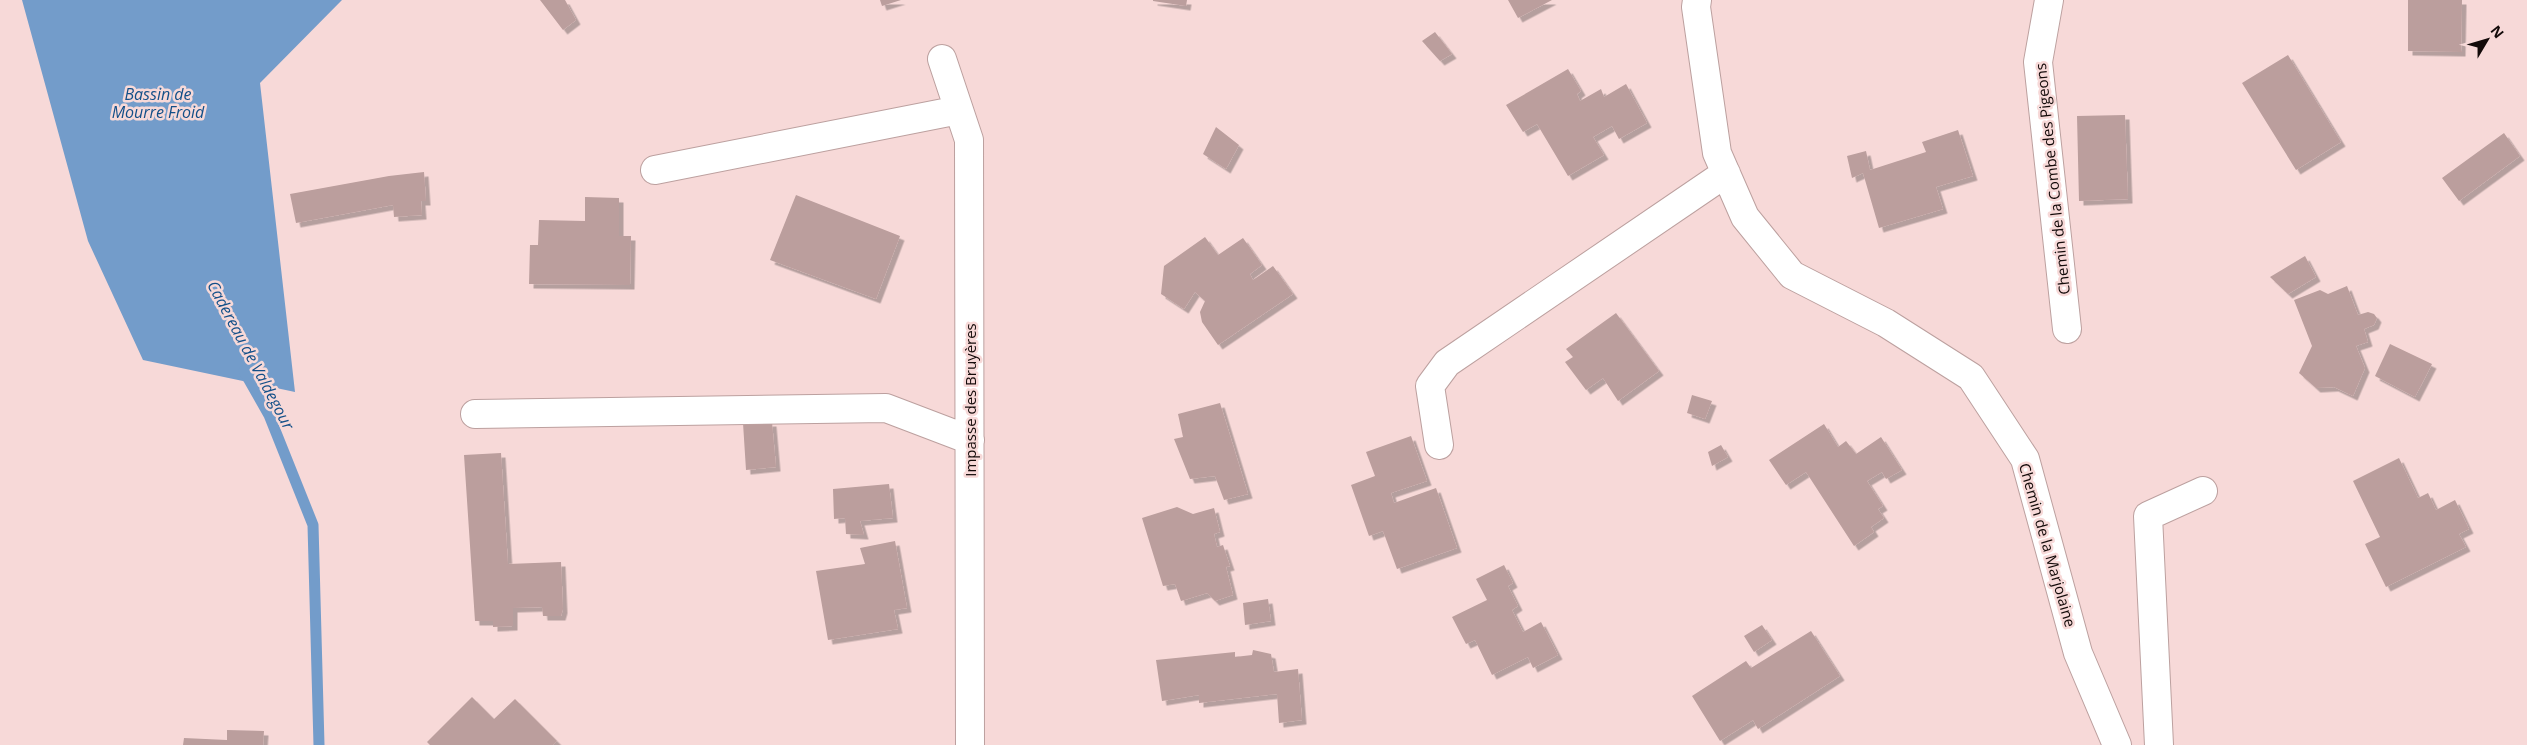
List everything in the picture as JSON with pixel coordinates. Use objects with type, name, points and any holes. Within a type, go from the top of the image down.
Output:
[{"type":"street","name":"Chemin de la Marjolaine","points":[[1697,0],[1696,8],[1717,153],[1745,217],[1792,275],[1886,323],[1971,377],[2026,459],[2078,653],[2117,745]]},
{"type":"street","name":"Chemin de la Combe des Pigeons","points":[[2049,0],[2038,62],[2067,328]]},
{"type":"street","name":"Impasse des Bruyères","points":[[942,59],[970,140],[970,745]]},
{"type":"street","points":[[654,170],[959,110]]},
{"type":"street","points":[[1439,445],[1430,386],[1447,363],[1726,173]]},
{"type":"street","points":[[475,414],[886,408],[970,440]]},
{"type":"street","points":[[2159,745],[2148,516],[2203,490]]},
{"type":"water","name":"Bassin de Mourre Froid","points":[[22,0],[342,0],[260,83],[295,392],[143,360],[88,241]]},
{"type":"building","points":[[540,0],[565,0],[576,20],[563,30]]},
{"type":"building","points":[[880,0],[901,0],[882,6]]},
{"type":"building","points":[[1153,0],[1187,0],[1186,6]]},
{"type":"building","points":[[1508,0],[1552,0],[1518,18]]},
{"type":"building","points":[[2408,0],[2462,0],[2461,52],[2408,51]]},
{"type":"building","points":[[1435,32],[1452,54],[1440,61],[1422,41]]},
{"type":"building","points":[[2288,55],[2341,142],[2296,170],[2242,83]]},
{"type":"building","points":[[1568,69],[1581,91],[1577,94],[1580,101],[1601,89],[1604,97],[1626,84],[1647,123],[1619,139],[1612,126],[1593,137],[1604,155],[1568,176],[1537,124],[1523,132],[1506,105]]},
{"type":"building","points":[[2125,115],[2128,199],[2079,201],[2077,116]]},
{"type":"building","points":[[1216,127],[1239,145],[1226,169],[1203,154]]},
{"type":"building","points":[[1958,130],[1973,176],[1936,187],[1943,209],[1879,228],[1863,173],[1852,178],[1847,156],[1866,151],[1870,170],[1926,152],[1922,142]]},
{"type":"building","points":[[2504,133],[2520,156],[2459,201],[2442,178]]},
{"type":"building","points":[[424,172],[426,201],[421,201],[422,215],[394,217],[393,205],[296,223],[290,194],[389,176]]},
{"type":"building","points":[[796,195],[900,236],[876,299],[770,260]]},
{"type":"building","points":[[585,197],[619,198],[619,236],[631,236],[630,285],[529,284],[530,245],[538,245],[539,220],[585,221]]},
{"type":"building","points":[[1205,237],[1218,255],[1243,238],[1262,265],[1250,274],[1253,280],[1273,266],[1293,294],[1218,345],[1202,322],[1200,312],[1205,301],[1195,292],[1184,309],[1161,294],[1164,266]]},
{"type":"building","points":[[2305,256],[2316,277],[2288,294],[2270,277]]},
{"type":"building","points":[[2347,286],[2358,315],[2368,312],[2374,314],[2377,318],[2374,325],[2364,329],[2368,342],[2356,346],[2365,368],[2353,396],[2334,387],[2316,388],[2299,373],[2312,346],[2294,300],[2320,290],[2328,294]]},
{"type":"building","points":[[1616,313],[1659,371],[1618,401],[1603,378],[1586,390],[1565,362],[1573,357],[1566,349]]},
{"type":"building","points":[[2390,344],[2432,364],[2415,397],[2375,376]]},
{"type":"building","points":[[1692,395],[1712,401],[1705,419],[1687,413]]},
{"type":"building","points":[[1220,403],[1248,494],[1224,500],[1215,476],[1190,479],[1174,439],[1183,437],[1178,414]]},
{"type":"building","points":[[772,422],[776,467],[746,470],[743,423]]},
{"type":"building","points":[[1824,424],[1838,447],[1846,441],[1856,454],[1881,437],[1902,470],[1886,479],[1882,472],[1867,481],[1883,506],[1878,509],[1884,518],[1871,527],[1874,532],[1854,546],[1806,472],[1786,485],[1769,460]]},
{"type":"building","points":[[1411,436],[1427,481],[1391,493],[1394,503],[1436,488],[1457,548],[1397,569],[1383,531],[1369,536],[1351,485],[1375,476],[1366,452]]},
{"type":"building","points":[[1721,445],[1728,457],[1712,466],[1708,452]]},
{"type":"building","points":[[501,453],[508,564],[561,562],[563,609],[561,616],[543,616],[542,607],[513,608],[513,626],[493,627],[493,621],[475,621],[464,455]]},
{"type":"building","points":[[2399,458],[2418,498],[2428,493],[2436,510],[2455,500],[2469,529],[2459,534],[2466,547],[2386,587],[2365,544],[2380,537],[2353,481]]},
{"type":"building","points":[[889,484],[893,518],[860,521],[864,535],[846,534],[845,518],[834,519],[833,489]]},
{"type":"building","points":[[1177,507],[1193,514],[1214,508],[1220,532],[1214,534],[1217,547],[1223,545],[1230,566],[1226,567],[1233,595],[1215,601],[1207,593],[1181,601],[1175,584],[1163,586],[1142,518]]},
{"type":"building","points":[[895,541],[907,608],[894,610],[898,629],[828,640],[816,571],[865,564],[860,548]]},
{"type":"building","points":[[1504,565],[1513,583],[1508,586],[1518,606],[1512,610],[1523,632],[1541,622],[1558,655],[1533,668],[1528,657],[1492,675],[1475,640],[1466,644],[1452,617],[1487,600],[1476,579]]},
{"type":"building","points":[[1268,599],[1271,621],[1245,625],[1243,603]]},
{"type":"building","points":[[1762,625],[1772,640],[1754,652],[1744,636]]},
{"type":"building","points":[[1811,631],[1840,676],[1758,729],[1753,720],[1720,741],[1692,696],[1746,661],[1751,668]]},
{"type":"building","points":[[1253,650],[1271,654],[1274,672],[1298,669],[1302,720],[1279,723],[1277,694],[1199,703],[1199,695],[1162,701],[1156,660],[1235,652],[1235,657],[1252,655]]},
{"type":"building","points":[[472,697],[494,719],[515,699],[557,741],[553,745],[430,745],[427,742]]},
{"type":"building","points":[[227,730],[264,731],[263,745],[183,745],[184,738],[227,740]]},
{"type":"waterway","name":"Cadereau de Valdegour","points":[[244,371],[269,415],[313,525],[319,745]]}]
